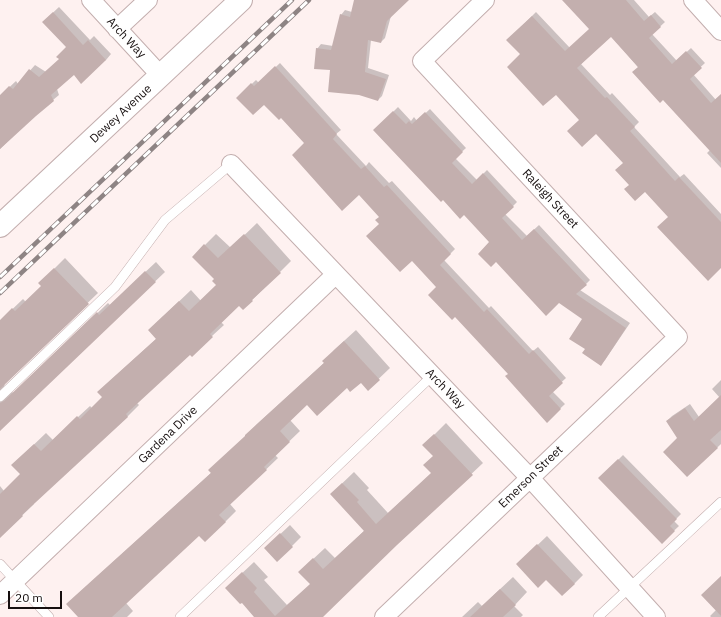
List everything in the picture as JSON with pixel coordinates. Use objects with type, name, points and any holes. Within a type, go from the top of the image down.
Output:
[{"type":"street","name":"Arch Way","points":[[91,0],[161,76]]},
{"type":"street","points":[[118,29],[148,0]]},
{"type":"street","name":"Dewey Avenue","points":[[0,226],[241,0]]},
{"type":"street","name":"Raleigh Street","points":[[485,0],[422,61],[678,337]]},
{"type":"street","points":[[692,0],[721,31]]},
{"type":"street","name":"Arch Way","points":[[231,164],[335,275],[530,478],[656,617]]},
{"type":"street","name":"Gardena Drive","points":[[0,595],[335,275]]},
{"type":"street","name":"Emerson Street","points":[[384,617],[678,337]]},
{"type":"lane","points":[[0,397],[115,287],[164,220],[231,164]]},
{"type":"lane","points":[[180,617],[432,376]]},
{"type":"lane","points":[[598,617],[721,502]]},
{"type":"lane","points":[[0,564],[49,617]]},
{"type":"building","points":[[354,0],[409,0],[387,21],[381,43],[368,40],[365,72],[386,79],[378,101],[359,95],[328,92],[330,70],[314,69],[316,48],[331,50],[340,14],[350,17]]},
{"type":"building","points":[[562,0],[626,0],[644,21],[651,15],[661,27],[649,38],[672,64],[686,51],[702,68],[690,79],[711,103],[721,94],[721,163],[663,100],[660,103],[632,72],[638,67],[611,37],[577,68],[635,127],[630,131],[675,181],[679,177],[721,222],[721,268],[708,281],[657,227],[668,217],[645,192],[635,201],[624,189],[629,185],[615,170],[623,163],[596,134],[582,147],[567,131],[579,120],[556,95],[543,106],[507,67],[520,54],[506,40],[532,16],[565,51],[589,29]]},
{"type":"building","points":[[53,12],[83,45],[88,40],[106,60],[81,84],[74,75],[51,95],[54,101],[0,149],[0,95],[9,86],[13,89],[29,69],[39,77],[59,59],[56,57],[66,47],[42,22]]},
{"type":"building","points":[[275,66],[337,134],[333,139],[361,169],[365,166],[384,187],[387,185],[451,254],[440,265],[484,312],[487,309],[529,354],[533,350],[563,383],[549,396],[561,409],[547,423],[505,376],[508,374],[455,317],[452,320],[428,295],[436,287],[412,261],[400,272],[366,236],[379,224],[375,220],[379,217],[359,195],[342,211],[292,155],[304,143],[281,118],[279,120],[264,105],[253,115],[236,98],[251,83],[254,86]]},
{"type":"building","points":[[393,111],[406,124],[409,121],[412,124],[425,112],[463,152],[452,163],[472,184],[483,173],[514,207],[502,218],[522,240],[534,229],[587,285],[576,294],[626,328],[601,366],[582,353],[585,349],[569,339],[582,319],[559,303],[546,316],[496,262],[491,267],[478,254],[489,242],[464,215],[460,219],[443,200],[441,202],[373,130]]},
{"type":"building","points":[[244,234],[281,273],[243,310],[239,306],[210,334],[213,337],[192,357],[190,355],[126,414],[128,417],[22,515],[23,516],[0,538],[0,494],[20,474],[11,465],[34,444],[41,451],[77,416],[80,419],[102,397],[97,392],[156,339],[148,330],[179,301],[189,311],[216,285],[212,281],[214,279],[192,257],[204,244],[218,258]]},
{"type":"building","points":[[54,268],[89,304],[0,389],[0,320],[12,308],[15,311],[41,286],[38,283]]},
{"type":"building","points":[[145,271],[156,282],[0,431],[0,403],[4,401],[97,312],[99,315]]},
{"type":"building","points":[[344,341],[380,380],[368,391],[361,383],[350,392],[347,388],[317,416],[307,405],[280,431],[290,442],[264,467],[267,470],[219,515],[226,522],[205,542],[199,536],[112,617],[78,617],[66,604],[211,473],[208,470],[324,363],[322,361]]},
{"type":"building","points":[[721,395],[721,430],[710,440],[718,448],[687,477],[663,452],[677,438],[666,421],[685,408],[694,421]]},
{"type":"building","points":[[434,434],[473,475],[397,545],[323,617],[254,617],[242,603],[240,604],[225,588],[242,572],[257,588],[254,592],[275,616],[310,584],[298,572],[313,558],[323,569],[364,531],[330,494],[342,483],[359,500],[357,502],[376,524],[431,473],[423,465],[433,456],[422,445]]},
{"type":"building","points":[[618,459],[677,519],[670,526],[675,531],[662,544],[598,478]]},
{"type":"building","points":[[280,533],[293,547],[277,562],[264,548]]},
{"type":"building","points":[[537,544],[575,584],[562,596],[546,580],[538,588],[516,564]]},
{"type":"building","points":[[721,576],[721,616],[701,595]]},
{"type":"building","points":[[500,589],[516,605],[503,617],[470,617]]},
{"type":"railway","points":[[0,277],[292,0]]},
{"type":"railway","points":[[0,293],[309,0]]}]
